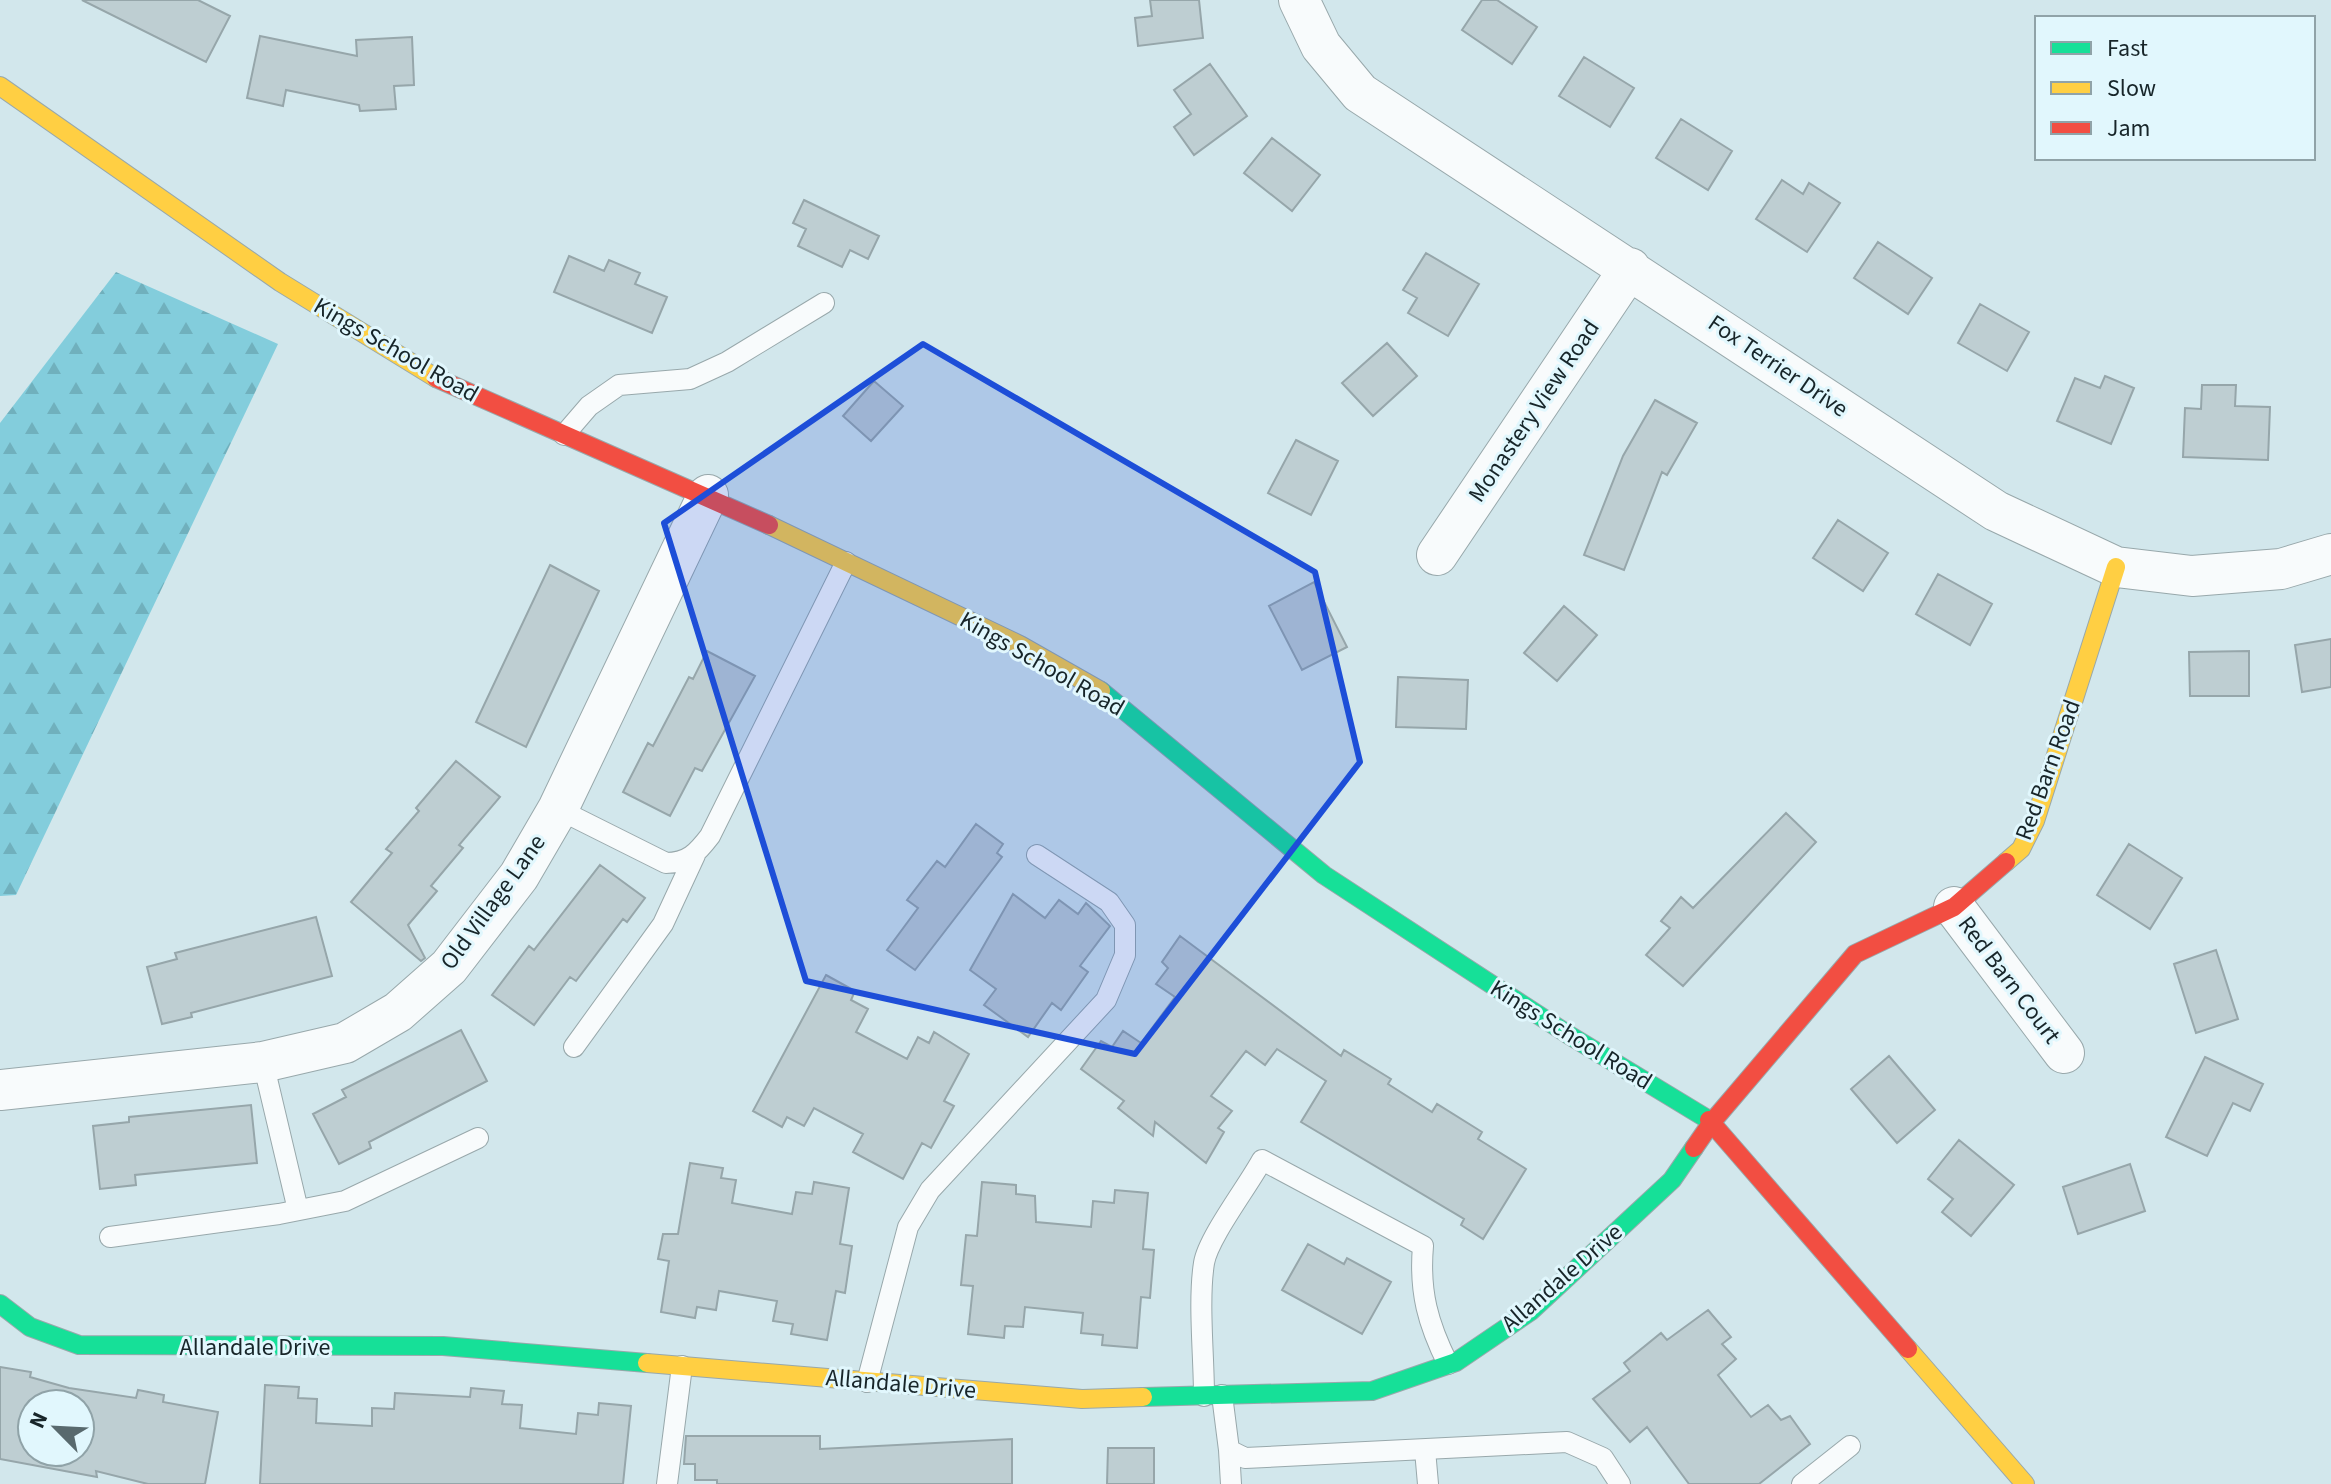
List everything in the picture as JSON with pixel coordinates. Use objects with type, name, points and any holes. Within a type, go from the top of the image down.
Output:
[{"type":"street","name":"Fox Terrier Drive","points":[[1299,0],[1321,46],[1360,93],[1996,511],[2116,567],[2192,576],[2281,569],[2331,554]]},
{"type":"street","name":"Kings School Road","points":[[0,86],[280,282],[452,388],[708,495],[1020,645],[1110,696],[1324,875],[1569,1035],[1712,1122],[2025,1484]]},
{"type":"street","name":"Monastery View Road","points":[[1437,555],[1630,268]]},
{"type":"street","name":"Old Village Lane","points":[[0,1090],[263,1062],[345,1043],[398,1012],[449,967],[519,876],[558,809],[708,495]]},
{"type":"street","name":"Red Barn Road","points":[[1712,1122],[1855,954],[1954,907],[2021,849],[2035,821],[2116,567]]},
{"type":"street","name":"Red Barn Court","points":[[1954,907],[2064,1053]]},
{"type":"street","name":"Allandale Drive","points":[[0,1304],[30,1327],[79,1345],[443,1346],[1082,1399],[1372,1391],[1448,1364],[1531,1311],[1672,1180],[1712,1122]]},
{"type":"lane","points":[[564,435],[589,406],[619,385],[690,379],[727,362],[824,303]]},
{"type":"lane","points":[[574,1047],[663,924],[695,855],[710,836],[846,562]]},
{"type":"lane","points":[[558,809],[666,863],[681,863],[695,855]]},
{"type":"lane","points":[[867,1382],[908,1227],[930,1190],[1106,1000],[1125,955],[1125,925],[1109,902],[1037,855]]},
{"type":"lane","points":[[263,1062],[298,1210]]},
{"type":"lane","points":[[110,1237],[345,1201],[478,1138]]},
{"type":"lane","points":[[1231,1484],[1229,1450],[1213,1396],[1204,1262],[1218,1230],[1236,1206],[1262,1160],[1423,1246],[1421,1294],[1429,1326],[1448,1364]]},
{"type":"lane","points":[[667,1484],[682,1366]]},
{"type":"lane","points":[[1229,1450],[1245,1458],[1567,1442],[1603,1458],[1620,1484]]},
{"type":"lane","points":[[1802,1484],[1850,1446]]},
{"type":"lane","points":[[1425,1450],[1428,1484]]},
{"type":"highlighted area","points":[[923,344],[1315,572],[1360,762],[1135,1054],[806,981],[664,523]]},
{"type":"green space","points":[[116,272],[278,344],[16,895],[0,896],[0,423]]},
{"type":"building","points":[[82,0],[198,0],[230,16],[206,62]]},
{"type":"building","points":[[1150,0],[1199,0],[1203,38],[1138,46],[1135,18],[1152,16]]},
{"type":"building","points":[[1482,0],[1497,0],[1537,27],[1512,64],[1462,30]]},
{"type":"building","points":[[260,36],[357,56],[356,40],[412,37],[414,85],[394,86],[396,109],[360,111],[359,105],[286,90],[283,106],[247,98]]},
{"type":"building","points":[[1584,57],[1634,88],[1610,127],[1559,96]]},
{"type":"building","points":[[1210,64],[1247,116],[1194,155],[1174,127],[1191,114],[1174,90]]},
{"type":"building","points":[[1681,119],[1732,151],[1708,190],[1656,158]]},
{"type":"building","points":[[1272,138],[1320,175],[1292,211],[1244,173]]},
{"type":"building","points":[[1782,180],[1803,194],[1809,183],[1840,203],[1807,252],[1756,219]]},
{"type":"building","points":[[804,200],[879,236],[868,259],[850,250],[842,267],[798,246],[806,229],[793,223]]},
{"type":"building","points":[[1878,242],[1932,278],[1908,314],[1854,278]]},
{"type":"building","points":[[1426,253],[1479,284],[1448,336],[1408,313],[1417,298],[1403,290]]},
{"type":"building","points":[[569,256],[604,271],[609,260],[640,273],[635,284],[667,297],[652,333],[554,292]]},
{"type":"building","points":[[1980,304],[2029,332],[2007,371],[1958,343]]},
{"type":"building","points":[[1387,343],[1417,376],[1373,416],[1342,383]]},
{"type":"building","points":[[2105,376],[2134,388],[2111,444],[2057,421],[2075,378],[2100,388]]},
{"type":"building","points":[[874,381],[903,406],[871,441],[843,416]]},
{"type":"building","points":[[2202,385],[2236,385],[2235,406],[2270,407],[2268,460],[2183,457],[2185,408],[2201,409]]},
{"type":"building","points":[[1655,400],[1697,423],[1667,475],[1662,472],[1624,570],[1584,555],[1623,456]]},
{"type":"building","points":[[1296,440],[1338,461],[1311,515],[1268,493]]},
{"type":"building","points":[[1838,520],[1888,553],[1863,591],[1813,558]]},
{"type":"building","points":[[550,565],[599,591],[526,747],[476,722]]},
{"type":"building","points":[[1938,574],[1992,604],[1970,645],[1916,614]]},
{"type":"building","points":[[1314,582],[1347,647],[1302,670],[1269,606]]},
{"type":"building","points":[[1564,606],[1597,635],[1557,681],[1524,653]]},
{"type":"building","points":[[2331,639],[2331,687],[2302,692],[2295,645]]},
{"type":"building","points":[[707,651],[755,676],[702,771],[695,768],[670,816],[623,792],[648,743],[653,746],[689,677],[693,679]]},
{"type":"building","points":[[2249,651],[2249,696],[2190,696],[2189,652]]},
{"type":"building","points":[[1398,677],[1468,680],[1466,729],[1396,727]]},
{"type":"building","points":[[456,761],[500,797],[459,845],[463,848],[431,886],[437,891],[408,925],[425,958],[421,961],[351,902],[392,853],[386,849],[419,811],[416,808]]},
{"type":"building","points":[[1786,813],[1816,842],[1683,986],[1646,955],[1670,928],[1661,921],[1681,897],[1693,908]]},
{"type":"building","points":[[976,824],[1003,844],[997,853],[1002,857],[915,970],[887,950],[918,908],[907,900],[937,861],[945,867]]},
{"type":"building","points":[[2129,844],[2182,878],[2150,929],[2097,895]]},
{"type":"building","points":[[600,865],[645,898],[627,922],[623,919],[576,981],[570,977],[534,1025],[492,995],[529,946],[534,950]]},
{"type":"building","points":[[1013,894],[1045,918],[1059,900],[1078,914],[1086,903],[1110,926],[1080,966],[1088,972],[1061,1010],[1052,1003],[1028,1037],[984,1005],[996,989],[970,970]]},
{"type":"building","points":[[316,917],[332,976],[191,1013],[192,1017],[162,1024],[147,967],[177,959],[175,953]]},
{"type":"building","points":[[1180,936],[1341,1056],[1344,1050],[1391,1079],[1388,1084],[1432,1112],[1437,1104],[1482,1132],[1478,1139],[1526,1169],[1483,1239],[1461,1225],[1464,1219],[1301,1122],[1326,1081],[1277,1049],[1265,1065],[1246,1051],[1211,1096],[1232,1111],[1218,1128],[1224,1132],[1206,1163],[1155,1122],[1153,1136],[1118,1108],[1124,1101],[1081,1069],[1101,1041],[1112,1047],[1123,1031],[1141,1043],[1175,997],[1156,984],[1168,968],[1162,962]]},
{"type":"building","points":[[2216,950],[2238,1019],[2196,1033],[2174,964]]},
{"type":"building","points":[[826,975],[855,991],[851,1000],[868,1009],[856,1032],[907,1059],[918,1037],[929,1043],[934,1032],[969,1054],[944,1101],[954,1106],[931,1148],[922,1143],[903,1179],[853,1152],[863,1134],[814,1108],[804,1126],[787,1117],[782,1127],[753,1111]]},
{"type":"building","points":[[461,1030],[487,1081],[369,1142],[371,1148],[339,1164],[313,1114],[346,1097],[342,1090]]},
{"type":"building","points":[[1889,1056],[1935,1110],[1897,1143],[1851,1089]]},
{"type":"building","points":[[2205,1057],[2263,1084],[2250,1111],[2233,1103],[2207,1156],[2166,1137]]},
{"type":"building","points":[[251,1105],[257,1163],[135,1175],[136,1185],[100,1189],[93,1126],[129,1122],[129,1117]]},
{"type":"building","points":[[1959,1140],[2014,1185],[1971,1236],[1942,1212],[1953,1199],[1928,1179]]},
{"type":"building","points":[[690,1163],[723,1168],[721,1178],[736,1180],[732,1203],[792,1214],[796,1192],[812,1194],[814,1182],[849,1188],[840,1244],[852,1246],[845,1293],[836,1291],[827,1340],[791,1334],[793,1324],[773,1321],[777,1301],[719,1291],[716,1310],[697,1307],[695,1318],[661,1312],[669,1261],[658,1259],[663,1234],[678,1234]]},
{"type":"building","points":[[2130,1164],[2145,1211],[2078,1234],[2063,1187]]},
{"type":"building","points":[[982,1182],[1016,1185],[1016,1194],[1035,1196],[1036,1222],[1091,1227],[1093,1201],[1114,1203],[1115,1190],[1148,1193],[1143,1249],[1154,1250],[1150,1298],[1141,1297],[1137,1348],[1102,1345],[1103,1335],[1081,1333],[1083,1313],[1025,1307],[1023,1327],[1005,1326],[1004,1338],[968,1334],[973,1286],[961,1285],[966,1235],[977,1236]]},
{"type":"building","points":[[1308,1244],[1344,1264],[1347,1258],[1391,1282],[1362,1334],[1282,1290]]},
{"type":"building","points":[[1708,1310],[1731,1337],[1722,1344],[1736,1359],[1718,1375],[1751,1417],[1768,1405],[1781,1420],[1790,1416],[1810,1444],[1759,1484],[1689,1484],[1647,1427],[1630,1442],[1593,1399],[1630,1371],[1624,1363],[1661,1333],[1667,1340]]},
{"type":"building","points":[[0,1367],[31,1372],[30,1377],[69,1388],[16,1388],[16,1462],[0,1459]]},
{"type":"building","points":[[265,1385],[299,1387],[298,1398],[317,1399],[316,1423],[372,1426],[372,1408],[394,1409],[395,1393],[470,1397],[471,1388],[504,1391],[502,1404],[522,1405],[520,1428],[576,1434],[578,1413],[598,1415],[599,1403],[631,1406],[623,1484],[260,1484]]},
{"type":"building","points":[[138,1390],[164,1395],[163,1402],[218,1412],[205,1484],[148,1484],[96,1471],[97,1477],[48,1468],[96,1468],[96,1392],[136,1398]]},
{"type":"building","points":[[686,1436],[820,1436],[820,1449],[1012,1439],[1012,1484],[717,1484],[717,1480],[695,1480],[695,1464],[684,1464]]},
{"type":"building","points":[[1108,1448],[1154,1448],[1154,1484],[1107,1484]]},
{"type":"traffic: fast","points":[[1101,691],[1324,875],[1569,1035],[1709,1120]]},
{"type":"traffic: fast","points":[[1143,1397],[1372,1391],[1456,1362],[1531,1311],[1672,1180],[1694,1148]]},
{"type":"traffic: fast","points":[[0,1304],[30,1327],[79,1345],[443,1346],[647,1363]]},
{"type":"traffic: slow","points":[[0,86],[280,282],[436,378]]},
{"type":"traffic: slow","points":[[769,525],[1020,645],[1101,691]]},
{"type":"traffic: slow","points":[[2006,862],[2021,849],[2035,821],[2116,567]]},
{"type":"traffic: slow","points":[[1908,1349],[2025,1484]]},
{"type":"traffic: slow","points":[[647,1363],[1082,1399],[1143,1397]]},
{"type":"traffic: jam","points":[[436,378],[769,525]]},
{"type":"traffic: jam","points":[[1694,1148],[1712,1122],[1855,954],[1954,907],[2006,862]]},
{"type":"traffic: jam","points":[[1709,1120],[1908,1349]]}]
